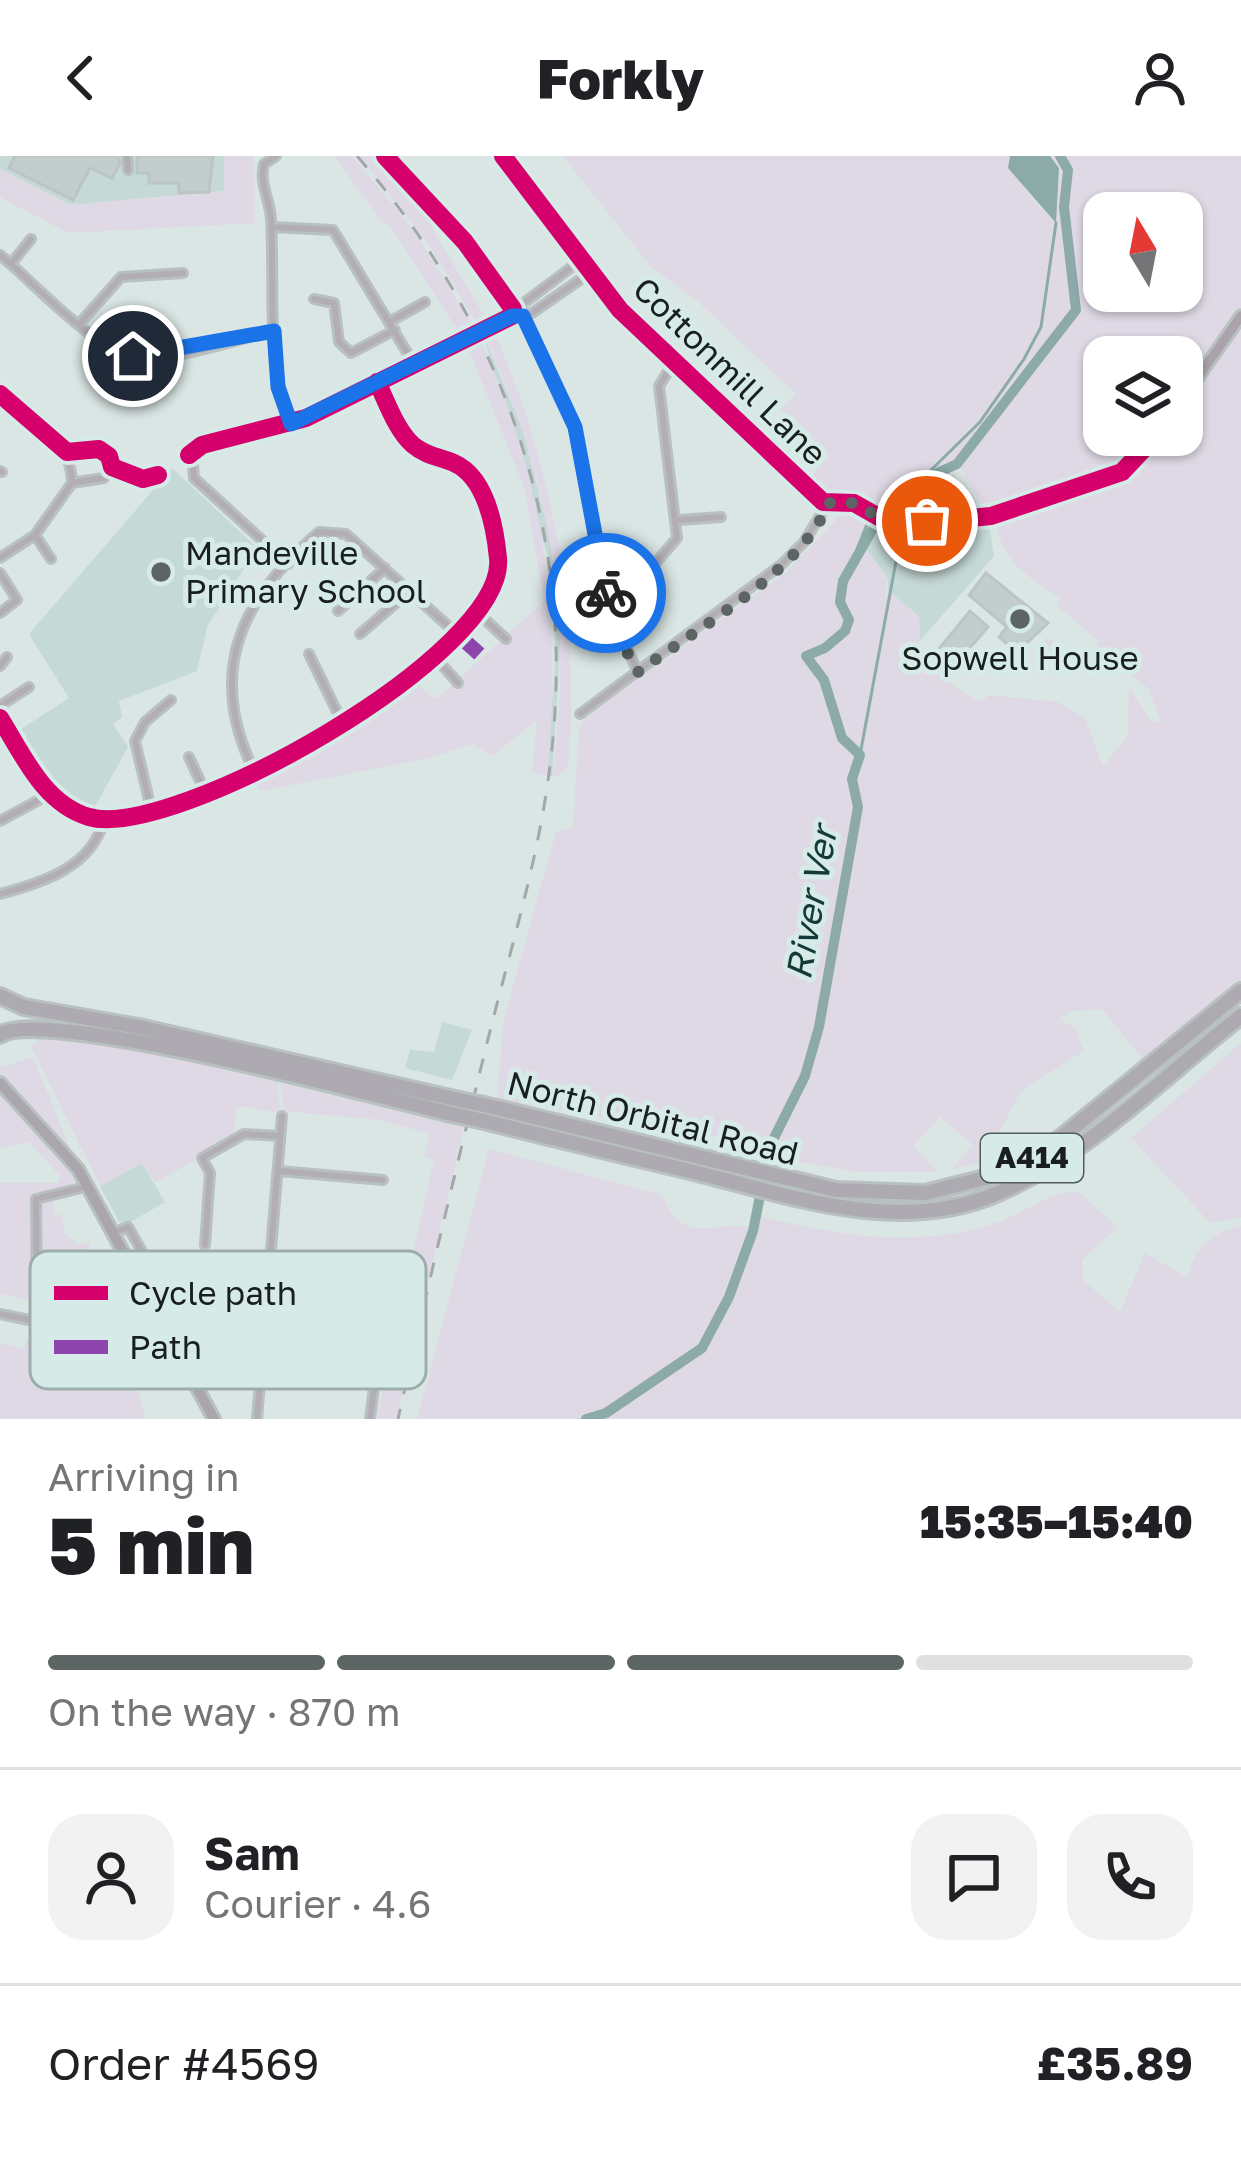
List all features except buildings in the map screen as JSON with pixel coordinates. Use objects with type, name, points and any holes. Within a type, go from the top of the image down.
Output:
[{"type":"highway","name":"North Orbital Road","points":[[771,1183],[883,1195],[945,1190],[997,1175],[1066,1136],[1241,991]]},
{"type":"highway","name":"North Orbital Road","points":[[0,996],[24,1007],[203,1041],[771,1183],[846,1208],[901,1212],[994,1195],[1075,1150],[1241,1016]]},
{"type":"highway","points":[[0,1012],[0,1025]]},
{"type":"highway","name":"North Orbital Road","points":[[0,1035],[22,1026],[110,1038],[457,1107]]},
{"type":"main road","points":[[0,1082],[52,1135],[87,1185],[123,1251]]},
{"type":"main road","points":[[198,1389],[214,1419]]},
{"type":"street","points":[[127,156],[128,170]]},
{"type":"street","points":[[276,156],[264,164],[263,184],[272,227],[278,387],[291,424]]},
{"type":"street","points":[[385,156],[465,242],[512,312],[523,316],[575,427],[605,590],[616,632],[638,672]]},
{"type":"street","name":"Cottonmill Lane","points":[[502,156],[620,310],[828,503],[854,503],[878,517],[908,509],[929,522],[991,516],[1122,472],[1137,456]]},
{"type":"street","points":[[272,227],[333,230],[414,364]]},
{"type":"street","points":[[10,264],[32,239]]},
{"type":"street","points":[[0,255],[117,351],[141,357],[274,331]]},
{"type":"street","points":[[288,564],[194,478],[188,461],[195,448],[291,424],[491,328],[581,260]]},
{"type":"street","points":[[523,316],[591,272]]},
{"type":"street","points":[[80,323],[121,277],[183,273]]},
{"type":"street","points":[[314,299],[334,303],[339,342],[351,352],[396,330]]},
{"type":"street","points":[[391,321],[424,302]]},
{"type":"street","points":[[1203,370],[1241,316]]},
{"type":"street","points":[[605,590],[641,580],[674,544],[679,520],[659,386],[674,362]]},
{"type":"street","points":[[1,722],[50,794],[73,810],[104,820],[152,814],[254,771],[342,722],[434,656],[477,612],[498,572],[483,495],[467,470],[422,451],[406,438],[377,382]]},
{"type":"street","points":[[0,394],[68,452],[72,483],[35,535],[0,557]]},
{"type":"street","points":[[68,452],[99,449],[112,463],[104,478],[72,483]]},
{"type":"street","points":[[580,714],[781,565],[804,542],[828,503]]},
{"type":"street","points":[[679,520],[721,517]]},
{"type":"street","points":[[254,771],[234,718],[231,670],[245,620],[314,536],[330,529],[346,534],[458,634]]},
{"type":"street","points":[[35,535],[51,559]]},
{"type":"street","points":[[338,611],[385,568]]},
{"type":"street","points":[[0,573],[17,600],[3,611]]},
{"type":"street","points":[[360,634],[410,591]]},
{"type":"street","points":[[477,612],[506,639]]},
{"type":"street","points":[[309,654],[342,722]]},
{"type":"street","points":[[434,656],[458,682]]},
{"type":"street","points":[[0,666],[7,657]]},
{"type":"street","points":[[0,706],[29,687]]},
{"type":"street","points":[[152,814],[135,741],[145,722],[171,700]]},
{"type":"street","points":[[189,757],[206,793]]},
{"type":"street","points":[[0,820],[50,794]]},
{"type":"street","points":[[0,894],[70,866],[94,845],[104,820]]},
{"type":"street","points":[[270,1251],[282,1116]]},
{"type":"street","points":[[205,1245],[210,1173],[202,1158],[244,1134],[280,1136]]},
{"type":"street","points":[[277,1171],[382,1180]]},
{"type":"street","points":[[36,1251],[36,1199],[87,1185]]},
{"type":"street","points":[[0,1314],[30,1319]]},
{"type":"street","points":[[257,1419],[259,1389]]},
{"type":"shaded area","points":[[0,156],[224,156],[225,191],[70,205],[0,169]]},
{"type":"shaded area","points":[[224,156],[254,156],[255,223],[68,233],[0,197],[0,169],[70,205],[224,191]]},
{"type":"shaded area","points":[[334,156],[352,156],[412,228],[476,331],[462,337],[390,226],[381,221]]},
{"type":"shaded area","points":[[360,156],[382,156],[437,215],[440,220],[432,228],[489,324],[480,329],[431,248]]},
{"type":"shaded area","points":[[563,156],[1010,156],[1008,168],[1056,221],[1059,168],[1050,156],[1241,156],[1241,981],[1142,1059],[1102,1009],[1072,1011],[1059,1019],[1074,1027],[1084,1051],[1021,1091],[985,1161],[951,1170],[973,1145],[940,1117],[914,1146],[938,1172],[857,1172],[770,1157],[769,1146],[497,1100],[503,1022],[556,832],[573,827],[579,728],[586,716],[785,573],[835,521],[836,510],[856,508],[883,525],[866,549],[888,579],[884,602],[888,590],[920,617],[918,631],[926,657],[957,688],[981,702],[989,695],[1058,702],[1085,718],[1103,767],[1128,735],[1129,686],[1151,722],[1161,721],[1148,688],[1111,662],[1092,672],[1074,671],[1041,650],[1047,637],[1079,661],[1094,656],[1098,640],[1057,606],[1060,598],[1019,568],[1000,538],[996,525],[1000,517],[1067,492],[1074,497],[1077,481],[986,512],[961,469],[914,485],[881,514],[826,495],[809,479],[830,455],[781,410],[796,394],[694,298],[652,268]]},
{"type":"shaded area","points":[[494,331],[515,382],[547,489],[566,600],[571,712],[568,767],[557,776],[552,776],[560,663],[551,551],[526,442],[484,337]]},
{"type":"shaded area","points":[[484,337],[523,430],[550,537],[561,634],[552,776],[547,775],[556,649],[548,557]]},
{"type":"shaded area","points":[[480,339],[520,445],[544,552],[552,661],[547,775],[532,774],[537,720],[493,756],[472,744],[429,758],[260,791],[254,775],[342,728],[412,678],[432,698],[439,697],[544,601],[525,490],[467,345]]},
{"type":"shaded area","name":"Mandeville Primary School","points":[[172,468],[257,548],[207,627],[197,671],[119,701],[122,717],[113,724],[128,747],[92,812],[52,786],[15,733],[69,698],[29,634]]},
{"type":"shaded area","points":[[954,475],[970,496],[957,519],[989,524],[994,556],[920,641],[919,617],[888,590],[888,579],[866,549],[899,497],[914,485]]},
{"type":"shaded area","points":[[442,1022],[472,1030],[452,1080],[405,1068],[410,1050],[434,1052]]},
{"type":"shaded area","points":[[40,1030],[248,1069],[464,1127],[426,1290],[426,1251],[414,1251],[434,1160],[424,1156],[430,1134],[380,1120],[283,1111],[281,1082],[347,1100],[263,1075],[146,1052],[278,1082],[280,1113],[237,1106],[233,1138],[155,1183],[142,1163],[100,1186],[31,1046],[39,1042],[29,1035]]},
{"type":"shaded area","points":[[1241,1043],[1241,1217],[1210,1223],[1131,1138]]},
{"type":"shaded area","points":[[30,1058],[74,1157],[0,1076],[0,1067]]},
{"type":"shaded area","points":[[0,1091],[77,1179],[40,1194],[30,1205],[30,1300],[0,1294],[0,1183],[58,1183],[60,1176],[29,1142],[0,1148]]},
{"type":"shaded area","points":[[489,1149],[662,1195],[679,1221],[699,1228],[754,1227],[757,1216],[845,1233],[933,1236],[993,1224],[1058,1195],[1079,1192],[1117,1227],[1082,1260],[1083,1280],[1120,1312],[1145,1253],[1187,1277],[1206,1243],[1241,1226],[1241,1419],[417,1419]]},
{"type":"shaded area","points":[[142,1163],[165,1202],[122,1227],[100,1186]]},
{"type":"shaded area","points":[[52,1197],[54,1215],[62,1215],[64,1232],[78,1245],[90,1242],[91,1251],[38,1251],[36,1208]]},
{"type":"shaded area","points":[[27,1339],[30,1389],[138,1389],[145,1419],[0,1419],[0,1343],[24,1349]]},
{"type":"shaded area","points":[[383,1389],[403,1389],[396,1419],[376,1419]]},
{"type":"water","points":[[1010,156],[1050,156],[1059,168],[1056,223],[1008,168]]},
{"type":"waterway","name":"River Ver","points":[[586,1419],[606,1413],[702,1348],[729,1297],[753,1231],[770,1146],[805,1076],[819,1027],[858,807],[852,779],[860,755],[842,738],[824,680],[806,656],[845,631],[849,620],[840,602],[843,581],[879,518],[913,484],[957,464],[1076,310],[1064,207],[1068,170],[1060,156]]},
{"type":"waterway","points":[[874,511],[930,471],[980,422],[1024,359],[1041,327],[1056,223]]},
{"type":"waterway","points":[[857,549],[870,517]]},
{"type":"waterway","points":[[860,755],[897,556],[915,520]]},
{"type":"railway","points":[[357,156],[409,222],[454,292],[491,365],[520,440],[541,519],[553,599],[556,682],[545,800],[426,1299]]},
{"type":"railway","points":[[398,1419],[405,1389]]},
{"type":"marked path","points":[[457,634],[486,660]]},
{"type":"cycle path","points":[[189,455],[202,445],[306,418],[512,316],[513,309],[465,242],[385,156]]},
{"type":"cycle path","points":[[503,156],[620,310],[823,502],[854,503],[884,520],[908,509],[929,522],[991,516],[1122,472],[1137,456]]},
{"type":"cycle path","points":[[0,718],[36,776],[59,801],[89,817],[131,817],[190,800],[258,771],[395,688],[450,642],[487,597],[498,558],[491,518],[481,491],[465,470],[423,452],[407,439],[377,382]]},
{"type":"cycle path","points":[[0,394],[67,452],[99,449],[109,456],[112,467],[143,479],[158,475]]},
{"type":"way so far","points":[[606,593],[616,632],[638,672],[781,565],[804,542],[828,503],[854,503],[884,520],[912,509],[927,521]]},
{"type":"place","name":"Mandeville Primary School","points":[[161,572]]},
{"type":"place","name":"Sopwell House","points":[[1020,619]]},
{"type":"route","points":[[133,356],[158,356],[274,331],[278,387],[291,424],[512,316],[523,316],[575,427],[606,593]]}]
